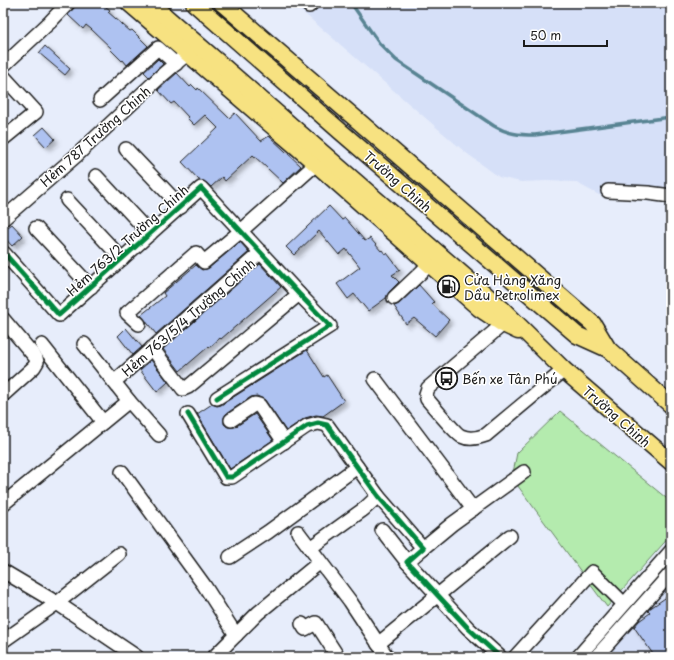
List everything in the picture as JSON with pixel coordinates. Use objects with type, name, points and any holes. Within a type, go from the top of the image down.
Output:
[{"type":"main road","name":"Trường Chinh","points":[[129,3],[182,59],[316,164],[479,308],[507,321],[530,336],[564,370],[671,462]]},
{"type":"main road","name":"Trường Chinh","points":[[150,3],[507,321]]},
{"type":"main road","name":"Trường Chinh","points":[[194,3],[577,335],[608,349],[671,405]]},
{"type":"main road","name":"Trường Chinh","points":[[222,3],[593,324],[608,349]]},
{"type":"main road","points":[[398,156],[406,188]]},
{"type":"street","points":[[3,66],[68,3]]},
{"type":"street","points":[[100,100],[158,48],[182,59]]},
{"type":"street","name":"Hẻm 787 Trường Chinh","points":[[3,219],[77,155],[182,59]]},
{"type":"street","points":[[3,76],[36,112],[3,139]]},
{"type":"street","points":[[126,149],[181,207]]},
{"type":"street","points":[[139,324],[127,313],[196,253],[204,262],[316,164]]},
{"type":"street","points":[[96,176],[150,234]]},
{"type":"street","name":"Hẻm 763/2 Trường Chinh","points":[[4,253],[59,316],[201,188],[241,231]]},
{"type":"street","points":[[608,191],[671,196]]},
{"type":"street","points":[[68,200],[122,259]]},
{"type":"street","points":[[36,228],[91,287]]},
{"type":"street","points":[[217,398],[330,326],[241,231]]},
{"type":"street","name":"Hẻm 763/5/4 Trường Chinh","points":[[159,435],[114,382],[261,252]]},
{"type":"street","points":[[394,298],[430,264]]},
{"type":"street","points":[[152,348],[183,389],[188,387],[299,294]]},
{"type":"street","points":[[3,319],[36,358],[37,362],[34,367],[3,395]]},
{"type":"street","points":[[507,321],[428,388],[426,394],[427,399],[460,436],[478,438],[486,435],[564,370]]},
{"type":"street","points":[[84,344],[114,382]]},
{"type":"street","points":[[42,345],[103,422]]},
{"type":"street","points":[[375,379],[473,510]]},
{"type":"street","points":[[3,504],[129,401]]},
{"type":"street","points":[[231,420],[255,404],[259,405],[284,442]]},
{"type":"street","points":[[188,414],[226,477],[232,477],[307,426],[318,423],[327,425],[378,496],[423,548]]},
{"type":"street","points":[[230,557],[268,532],[357,468]]},
{"type":"street","points":[[122,472],[204,585],[236,636]]},
{"type":"street","points":[[407,562],[423,548],[524,472]]},
{"type":"street","points":[[310,548],[364,509],[378,496]]},
{"type":"street","points":[[382,530],[407,562],[438,596],[468,628],[500,657]]},
{"type":"street","points":[[298,532],[350,601],[387,657]]},
{"type":"street","points":[[378,644],[510,536]]},
{"type":"street","points":[[578,657],[671,551]]},
{"type":"street","points":[[3,641],[57,603],[119,554]]},
{"type":"street","points":[[214,657],[258,613],[320,562]]},
{"type":"street","points":[[3,570],[57,603],[128,655]]},
{"type":"street","points":[[515,657],[592,572],[624,604]]},
{"type":"street","points":[[596,657],[671,573]]},
{"type":"street","points":[[302,624],[305,629],[316,623],[338,657]]},
{"type":"shaded area","points":[[292,3],[671,3],[671,204],[599,195],[575,182],[521,182],[499,177],[465,152]]},
{"type":"shaded area","points":[[671,567],[671,657],[592,657]]},
{"type":"green space","points":[[560,411],[671,502],[671,535],[607,607],[512,478],[517,453]]},
{"type":"building","points":[[76,3],[101,3],[110,10],[108,12],[130,31],[132,30],[148,46],[127,65],[91,29],[86,25],[83,29],[68,15]]},
{"type":"building","points":[[45,46],[70,69],[65,75],[39,53]]},
{"type":"building","points":[[158,59],[163,64],[149,77],[144,72]]},
{"type":"building","points":[[177,73],[190,87],[192,85],[197,90],[198,88],[229,118],[235,113],[261,141],[269,136],[301,166],[283,183],[253,155],[225,181],[222,177],[211,187],[204,181],[199,180],[182,162],[218,128],[205,115],[194,125],[174,102],[171,104],[158,90]]},
{"type":"building","points":[[44,127],[55,139],[46,147],[35,135]]},
{"type":"building","points":[[329,206],[342,220],[345,218],[365,241],[370,238],[381,251],[382,250],[385,254],[387,253],[400,270],[392,275],[399,282],[389,292],[386,298],[368,311],[354,294],[348,299],[337,284],[360,267],[346,249],[339,255],[319,231],[294,255],[286,247]]},
{"type":"building","points":[[12,224],[23,236],[12,246],[3,236],[3,231]]},
{"type":"building","points":[[240,242],[249,252],[156,334],[141,315],[165,296],[163,293],[196,265],[202,270],[209,268]]},
{"type":"building","points":[[260,264],[281,287],[221,339],[220,338],[209,348],[208,347],[180,371],[163,349]]},
{"type":"building","points":[[419,285],[434,302],[432,304],[449,320],[435,336],[414,318],[406,324],[394,306],[399,304]]},
{"type":"building","points":[[126,328],[142,347],[133,355],[118,336]]},
{"type":"building","points":[[307,350],[324,377],[327,375],[344,401],[323,416],[316,415],[305,418],[286,431],[265,400],[257,396],[251,397],[226,414],[224,417],[224,424],[228,427],[235,427],[255,414],[273,440],[230,469],[197,414],[212,404],[217,406],[221,405]]},
{"type":"building","points":[[151,360],[168,382],[157,392],[140,370]]},
{"type":"building","points":[[671,594],[671,657],[655,657],[634,627],[639,621],[650,613],[648,611],[649,609]]},
{"type":"waterway","points":[[351,3],[379,43],[396,60],[494,126],[504,131],[535,135],[671,117]]},
{"type":"cycle path","points":[[4,253],[59,315],[201,188],[330,326],[217,398]]},
{"type":"cycle path","points":[[188,414],[226,477],[232,477],[307,426],[318,423],[327,425],[378,496],[423,548],[407,562],[468,628],[500,657]]},
{"type":"place","name":"Cửa Hàng Xăng Dầu Petrolimex","points":[[449,286]]},
{"type":"place","name":"Bến xe Tân Phú","points":[[447,378]]}]
